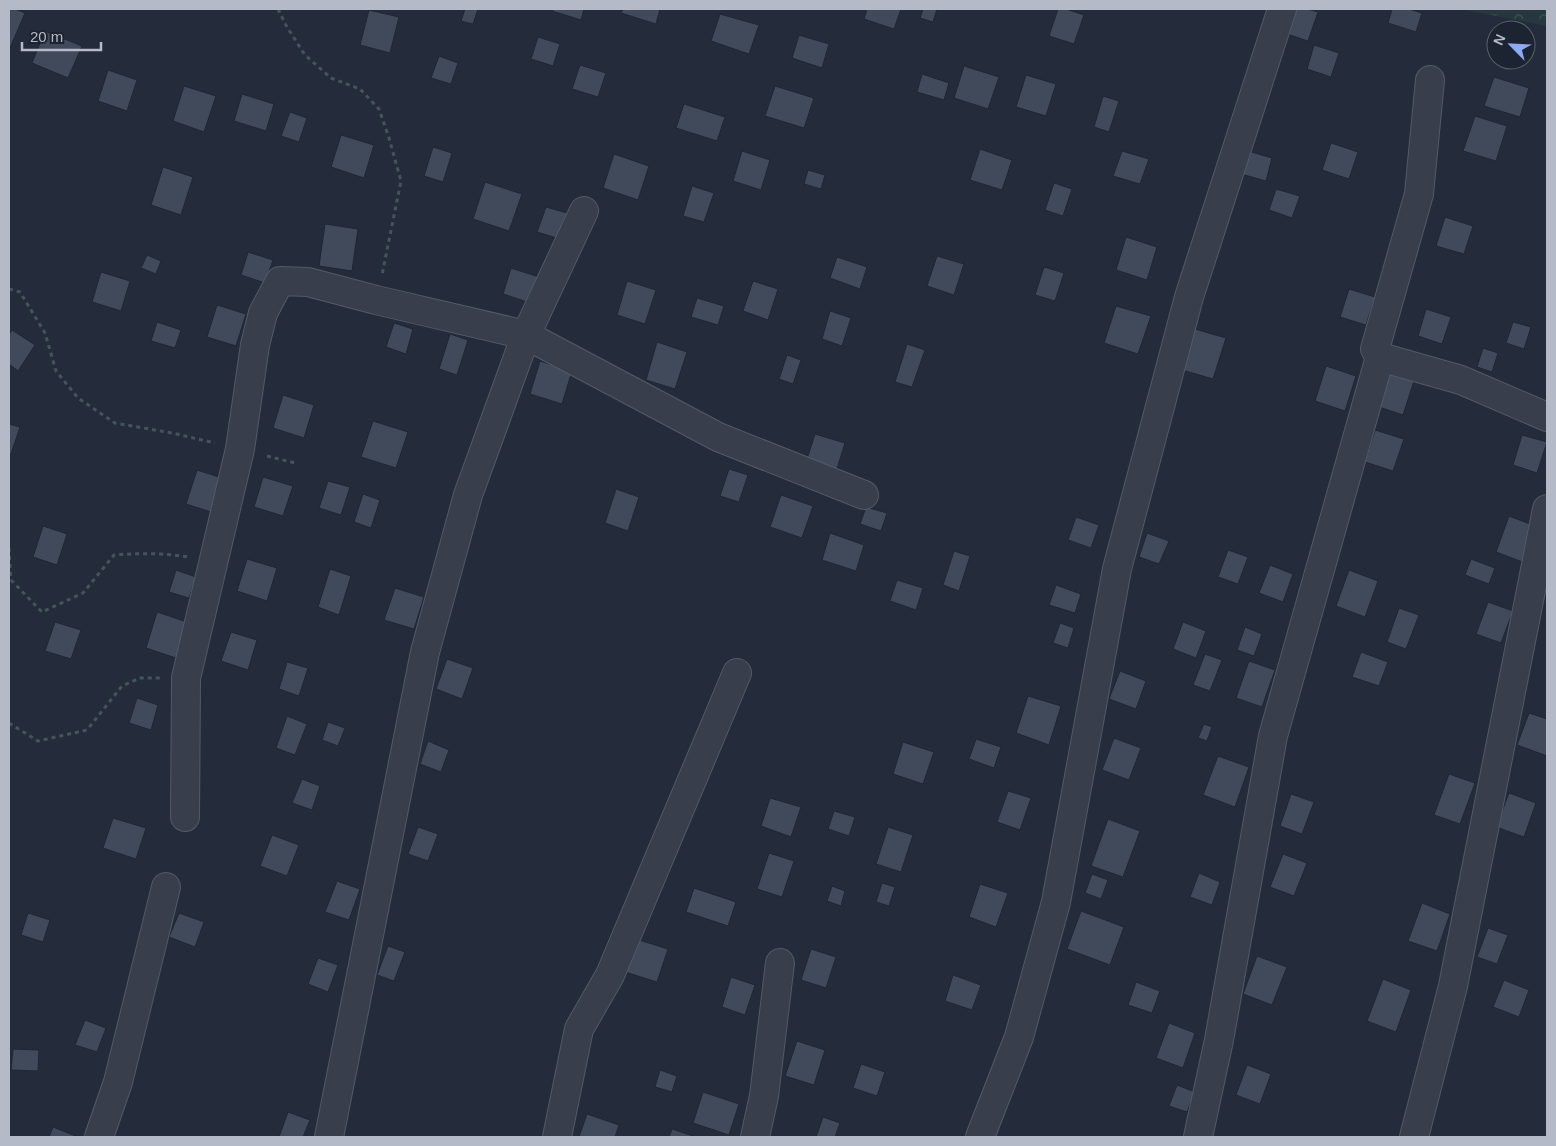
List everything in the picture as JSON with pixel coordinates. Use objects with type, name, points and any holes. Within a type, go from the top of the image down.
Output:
[{"type":"street","points":[[980,1137],[1019,1036],[1056,902],[1118,569],[1189,297],[1282,9]]},
{"type":"street","points":[[1430,80],[1419,194],[1375,349],[1380,357],[1461,380],[1547,417]]},
{"type":"street","points":[[329,1137],[425,652],[468,495],[526,336],[584,211]]},
{"type":"street","points":[[185,816],[186,678],[240,449],[255,345],[263,313],[280,280],[308,282],[526,336],[718,437],[864,495]]},
{"type":"street","points":[[1198,1137],[1219,1040],[1273,736],[1380,357]]},
{"type":"street","points":[[1414,1137],[1453,986],[1547,509]]},
{"type":"street","points":[[557,1137],[579,1028],[610,975],[737,673]]},
{"type":"street","points":[[99,1137],[118,1082],[166,887]]},
{"type":"street","points":[[754,1137],[764,1096],[780,963]]},
{"type":"path","points":[[278,9],[305,55],[331,78],[360,89],[379,109],[389,138],[401,181],[376,300]]},
{"type":"path","points":[[9,289],[20,292],[45,333],[56,371],[78,398],[115,423],[172,433],[295,463]]},
{"type":"path","points":[[9,548],[10,580],[42,612],[83,593],[114,555],[140,553],[169,554],[214,562]]},
{"type":"path","points":[[9,723],[38,742],[87,730],[122,686],[140,678],[186,678]]},
{"type":"green space","points":[[1461,9],[1547,9],[1547,26],[1536,24],[1536,20],[1517,20]]},
{"type":"building","points":[[9,9],[25,13],[10,48],[9,48]]},
{"type":"building","points":[[465,9],[478,9],[473,24],[461,21]]},
{"type":"building","points":[[553,9],[584,9],[581,20],[552,11]]},
{"type":"building","points":[[623,9],[660,9],[656,24],[621,13]]},
{"type":"building","points":[[867,9],[901,9],[894,29],[864,19]]},
{"type":"building","points":[[923,9],[937,9],[933,22],[920,18]]},
{"type":"building","points":[[1058,9],[1066,9],[1084,15],[1074,44],[1049,36]]},
{"type":"building","points":[[1289,9],[1307,9],[1318,12],[1308,41],[1281,32]]},
{"type":"building","points":[[1392,9],[1409,9],[1422,13],[1416,32],[1388,23]]},
{"type":"building","points":[[369,10],[399,17],[390,53],[360,45]]},
{"type":"building","points":[[720,14],[759,25],[749,54],[711,41]]},
{"type":"building","points":[[45,31],[82,46],[68,78],[32,63]]},
{"type":"building","points":[[799,35],[829,44],[822,68],[792,58]]},
{"type":"building","points":[[538,37],[560,44],[553,66],[531,59]]},
{"type":"building","points":[[1314,45],[1339,53],[1331,77],[1307,69]]},
{"type":"building","points":[[439,56],[458,63],[451,84],[431,78]]},
{"type":"building","points":[[580,65],[606,73],[598,97],[572,89]]},
{"type":"building","points":[[964,66],[999,77],[988,109],[954,98]]},
{"type":"building","points":[[108,70],[137,80],[127,111],[98,101]]},
{"type":"building","points":[[922,74],[949,83],[944,100],[917,92]]},
{"type":"building","points":[[1026,75],[1056,84],[1046,116],[1016,107]]},
{"type":"building","points":[[1494,77],[1529,88],[1520,117],[1484,106]]},
{"type":"building","points":[[184,86],[216,96],[204,132],[173,121]]},
{"type":"building","points":[[775,86],[814,98],[804,128],[765,116]]},
{"type":"building","points":[[242,94],[274,104],[266,131],[234,121]]},
{"type":"building","points":[[1103,96],[1119,101],[1109,132],[1094,127]]},
{"type":"building","points":[[684,104],[725,117],[717,141],[676,128]]},
{"type":"building","points":[[290,112],[307,118],[299,142],[281,136]]},
{"type":"building","points":[[1475,116],[1507,126],[1496,161],[1463,151]]},
{"type":"building","points":[[341,135],[374,145],[364,178],[331,167]]},
{"type":"building","points":[[1331,143],[1358,152],[1349,179],[1322,170]]},
{"type":"building","points":[[433,147],[452,153],[443,182],[424,176]]},
{"type":"building","points":[[980,149],[1012,160],[1002,190],[970,180]]},
{"type":"building","points":[[742,151],[770,160],[761,190],[733,181]]},
{"type":"building","points":[[1122,151],[1149,159],[1140,184],[1113,176]]},
{"type":"building","points":[[1248,151],[1272,158],[1266,181],[1241,174]]},
{"type":"building","points":[[614,154],[649,166],[638,200],[603,188]]},
{"type":"building","points":[[163,167],[193,177],[181,215],[151,205]]},
{"type":"building","points":[[808,170],[825,175],[821,189],[804,184]]},
{"type":"building","points":[[485,182],[522,194],[509,231],[473,219]]},
{"type":"building","points":[[1054,183],[1072,189],[1063,216],[1045,210]]},
{"type":"building","points":[[692,186],[714,193],[704,222],[683,216]]},
{"type":"building","points":[[1276,189],[1300,196],[1292,218],[1269,210]]},
{"type":"building","points":[[546,207],[571,214],[563,240],[537,232]]},
{"type":"building","points":[[1445,217],[1473,226],[1464,254],[1436,246]]},
{"type":"building","points":[[325,224],[358,229],[352,271],[319,266]]},
{"type":"building","points":[[1126,237],[1157,247],[1147,280],[1116,270]]},
{"type":"building","points":[[248,252],[273,260],[265,283],[241,275]]},
{"type":"building","points":[[147,255],[161,261],[156,274],[141,268]]},
{"type":"building","points":[[937,256],[964,264],[954,295],[927,286]]},
{"type":"building","points":[[837,257],[867,267],[860,289],[830,278]]},
{"type":"building","points":[[1044,267],[1064,273],[1055,301],[1035,295]]},
{"type":"building","points":[[511,268],[539,277],[530,303],[503,294]]},
{"type":"building","points":[[101,272],[130,281],[121,311],[92,302]]},
{"type":"building","points":[[627,281],[656,290],[645,324],[617,315]]},
{"type":"building","points":[[753,281],[778,289],[768,320],[743,311]]},
{"type":"building","points":[[1349,289],[1375,297],[1366,325],[1340,317]]},
{"type":"building","points":[[697,298],[724,306],[718,325],[691,317]]},
{"type":"building","points":[[217,305],[246,314],[236,346],[207,337]]},
{"type":"building","points":[[1116,306],[1151,316],[1138,354],[1104,343]]},
{"type":"building","points":[[1426,309],[1451,317],[1442,344],[1418,336]]},
{"type":"building","points":[[830,311],[851,318],[842,346],[822,339]]},
{"type":"building","points":[[157,322],[181,330],[175,348],[151,341]]},
{"type":"building","points":[[1513,322],[1531,327],[1524,349],[1506,343]]},
{"type":"building","points":[[394,323],[413,329],[406,354],[386,347]]},
{"type":"building","points":[[1195,329],[1226,338],[1213,379],[1182,370]]},
{"type":"building","points":[[12,330],[35,345],[18,371],[9,364],[9,335]]},
{"type":"building","points":[[450,334],[468,340],[457,375],[439,369]]},
{"type":"building","points":[[657,342],[687,352],[675,389],[646,380]]},
{"type":"building","points":[[907,344],[925,350],[912,387],[895,382]]},
{"type":"building","points":[[1483,348],[1498,353],[1492,372],[1477,367]]},
{"type":"building","points":[[787,355],[801,360],[793,384],[779,379]]},
{"type":"building","points":[[540,361],[572,371],[562,404],[530,394]]},
{"type":"building","points":[[1326,366],[1356,376],[1345,411],[1315,401]]},
{"type":"building","points":[[1390,373],[1414,381],[1403,415],[1379,407]]},
{"type":"building","points":[[283,395],[314,405],[304,438],[273,428]]},
{"type":"building","points":[[373,421],[408,432],[396,468],[361,457]]},
{"type":"building","points":[[9,424],[20,427],[11,454],[9,453]]},
{"type":"building","points":[[1375,430],[1404,439],[1393,471],[1365,462]]},
{"type":"building","points":[[815,434],[845,443],[836,472],[806,462]]},
{"type":"building","points":[[1522,435],[1547,442],[1537,473],[1513,465]]},
{"type":"building","points":[[729,469],[748,475],[739,502],[720,496]]},
{"type":"building","points":[[197,470],[222,478],[211,512],[186,504]]},
{"type":"building","points":[[263,477],[293,486],[283,516],[254,507]]},
{"type":"building","points":[[328,481],[350,487],[341,515],[319,508]]},
{"type":"building","points":[[616,489],[639,497],[628,531],[605,523]]},
{"type":"building","points":[[363,494],[380,500],[371,528],[354,522]]},
{"type":"building","points":[[781,495],[813,506],[802,538],[770,527]]},
{"type":"building","points":[[866,507],[887,513],[881,531],[860,524]]},
{"type":"building","points":[[1509,516],[1538,527],[1525,563],[1496,552]]},
{"type":"building","points":[[1076,517],[1099,525],[1091,548],[1068,540]]},
{"type":"building","points":[[43,526],[67,534],[57,565],[33,557]]},
{"type":"building","points":[[830,533],[864,545],[856,571],[822,560]]},
{"type":"building","points":[[1147,533],[1169,541],[1159,564],[1139,557]]},
{"type":"building","points":[[1228,550],[1248,557],[1238,584],[1218,577]]},
{"type":"building","points":[[954,551],[970,556],[959,591],[943,585]]},
{"type":"building","points":[[247,559],[277,568],[267,601],[237,591]]},
{"type":"building","points":[[1471,559],[1495,568],[1489,584],[1465,575]]},
{"type":"building","points":[[1270,565],[1293,574],[1283,602],[1259,593]]},
{"type":"building","points":[[330,569],[351,576],[339,615],[318,607]]},
{"type":"building","points":[[176,570],[196,577],[189,598],[169,592]]},
{"type":"building","points":[[1349,570],[1378,581],[1365,617],[1336,606]]},
{"type":"building","points":[[897,580],[923,588],[916,610],[890,601]]},
{"type":"building","points":[[1056,585],[1081,594],[1075,613],[1049,605]]},
{"type":"building","points":[[395,588],[424,597],[414,629],[384,620]]},
{"type":"building","points":[[1488,602],[1513,611],[1501,643],[1476,634]]},
{"type":"building","points":[[1399,608],[1419,615],[1406,649],[1387,642]]},
{"type":"building","points":[[157,612],[187,622],[176,658],[146,648]]},
{"type":"building","points":[[55,622],[81,630],[71,659],[45,651]]},
{"type":"building","points":[[1183,622],[1206,631],[1196,658],[1173,649]]},
{"type":"building","points":[[1060,623],[1074,628],[1068,648],[1053,643]]},
{"type":"building","points":[[1245,627],[1262,634],[1254,656],[1237,650]]},
{"type":"building","points":[[231,632],[257,640],[248,670],[221,661]]},
{"type":"building","points":[[1361,652],[1388,662],[1379,686],[1352,677]]},
{"type":"building","points":[[1205,654],[1222,660],[1210,691],[1193,685]]},
{"type":"building","points":[[447,659],[473,668],[462,699],[436,689]]},
{"type":"building","points":[[1249,661],[1275,670],[1262,707],[1236,698]]},
{"type":"building","points":[[287,662],[308,668],[299,696],[279,689]]},
{"type":"building","points":[[1120,671],[1146,681],[1136,709],[1109,699]]},
{"type":"building","points":[[1028,696],[1061,706],[1049,745],[1016,733]]},
{"type":"building","points":[[137,698],[158,705],[151,730],[129,723]]},
{"type":"building","points":[[1529,713],[1547,719],[1547,756],[1517,745]]},
{"type":"building","points":[[287,716],[307,724],[295,755],[276,748]]},
{"type":"building","points":[[328,722],[345,728],[338,746],[322,740]]},
{"type":"building","points":[[1204,724],[1212,727],[1207,741],[1198,738]]},
{"type":"building","points":[[1114,738],[1141,748],[1129,780],[1102,770]]},
{"type":"building","points":[[976,739],[1001,747],[994,768],[969,759]]},
{"type":"building","points":[[428,741],[449,750],[441,772],[420,764]]},
{"type":"building","points":[[903,742],[934,752],[923,784],[893,774]]},
{"type":"building","points":[[1218,756],[1249,767],[1235,807],[1203,795]]},
{"type":"building","points":[[1449,774],[1475,783],[1460,824],[1434,815]]},
{"type":"building","points":[[302,779],[320,786],[312,810],[292,803]]},
{"type":"building","points":[[1008,791],[1031,798],[1020,830],[997,822]]},
{"type":"building","points":[[1509,793],[1536,803],[1524,837],[1496,827]]},
{"type":"building","points":[[1291,794],[1314,802],[1302,834],[1280,826]]},
{"type":"building","points":[[770,798],[801,807],[791,837],[761,826]]},
{"type":"building","points":[[834,811],[855,817],[849,836],[828,829]]},
{"type":"building","points":[[113,818],[146,828],[136,859],[103,848]]},
{"type":"building","points":[[1108,819],[1140,831],[1123,877],[1091,866]]},
{"type":"building","points":[[418,827],[438,834],[428,861],[408,854]]},
{"type":"building","points":[[888,827],[913,835],[901,872],[876,864]]},
{"type":"building","points":[[272,835],[299,845],[287,876],[260,866]]},
{"type":"building","points":[[769,853],[794,861],[782,897],[757,889]]},
{"type":"building","points":[[1283,854],[1307,863],[1294,896],[1270,887]]},
{"type":"building","points":[[1199,873],[1220,882],[1212,905],[1190,897]]},
{"type":"building","points":[[1092,874],[1108,880],[1101,899],[1085,893]]},
{"type":"building","points":[[337,881],[360,889],[349,920],[325,912]]},
{"type":"building","points":[[882,883],[895,887],[889,906],[876,902]]},
{"type":"building","points":[[980,884],[1008,893],[996,927],[969,917]]},
{"type":"building","points":[[832,886],[845,891],[841,906],[827,901]]},
{"type":"building","points":[[694,888],[736,902],[728,926],[686,912]]},
{"type":"building","points":[[1422,903],[1450,914],[1437,951],[1408,941]]},
{"type":"building","points":[[1081,911],[1124,927],[1110,965],[1067,949]]},
{"type":"building","points":[[28,913],[50,920],[43,942],[21,935]]},
{"type":"building","points":[[179,913],[204,922],[195,947],[169,937]]},
{"type":"building","points":[[1488,928],[1508,935],[1497,964],[1477,957]]},
{"type":"building","points":[[636,939],[668,949],[657,982],[625,972]]},
{"type":"building","points":[[388,946],[405,952],[394,981],[377,975]]},
{"type":"building","points":[[811,949],[836,957],[826,988],[801,980]]},
{"type":"building","points":[[1257,956],[1287,967],[1272,1005],[1243,994]]},
{"type":"building","points":[[318,958],[338,965],[328,992],[308,984]]},
{"type":"building","points":[[953,975],[981,985],[972,1010],[945,1001]]},
{"type":"building","points":[[731,977],[755,985],[745,1015],[722,1007]]},
{"type":"building","points":[[1383,979],[1411,990],[1396,1032],[1367,1021]]},
{"type":"building","points":[[1504,980],[1529,990],[1519,1017],[1493,1007]]},
{"type":"building","points":[[1136,982],[1160,991],[1152,1013],[1128,1005]]},
{"type":"building","points":[[85,1020],[106,1028],[97,1052],[75,1045]]},
{"type":"building","points":[[1169,1023],[1195,1033],[1183,1068],[1156,1058]]},
{"type":"building","points":[[797,1041],[825,1050],[814,1085],[785,1076]]},
{"type":"building","points":[[13,1049],[39,1050],[38,1071],[11,1070]]},
{"type":"building","points":[[861,1064],[885,1072],[877,1096],[853,1088]]},
{"type":"building","points":[[1247,1065],[1271,1074],[1260,1104],[1236,1095]]},
{"type":"building","points":[[660,1070],[677,1076],[672,1092],[655,1087]]},
{"type":"building","points":[[1177,1085],[1195,1092],[1187,1112],[1169,1106]]},
{"type":"building","points":[[703,1092],[739,1104],[729,1135],[693,1123]]},
{"type":"building","points":[[288,1112],[310,1120],[303,1137],[279,1137]]},
{"type":"building","points":[[587,1114],[619,1125],[615,1137],[579,1137]]},
{"type":"building","points":[[823,1117],[840,1123],[835,1137],[816,1137]]},
{"type":"building","points":[[53,1127],[78,1137],[49,1137]]},
{"type":"building","points":[[672,1129],[696,1137],[669,1137]]}]
